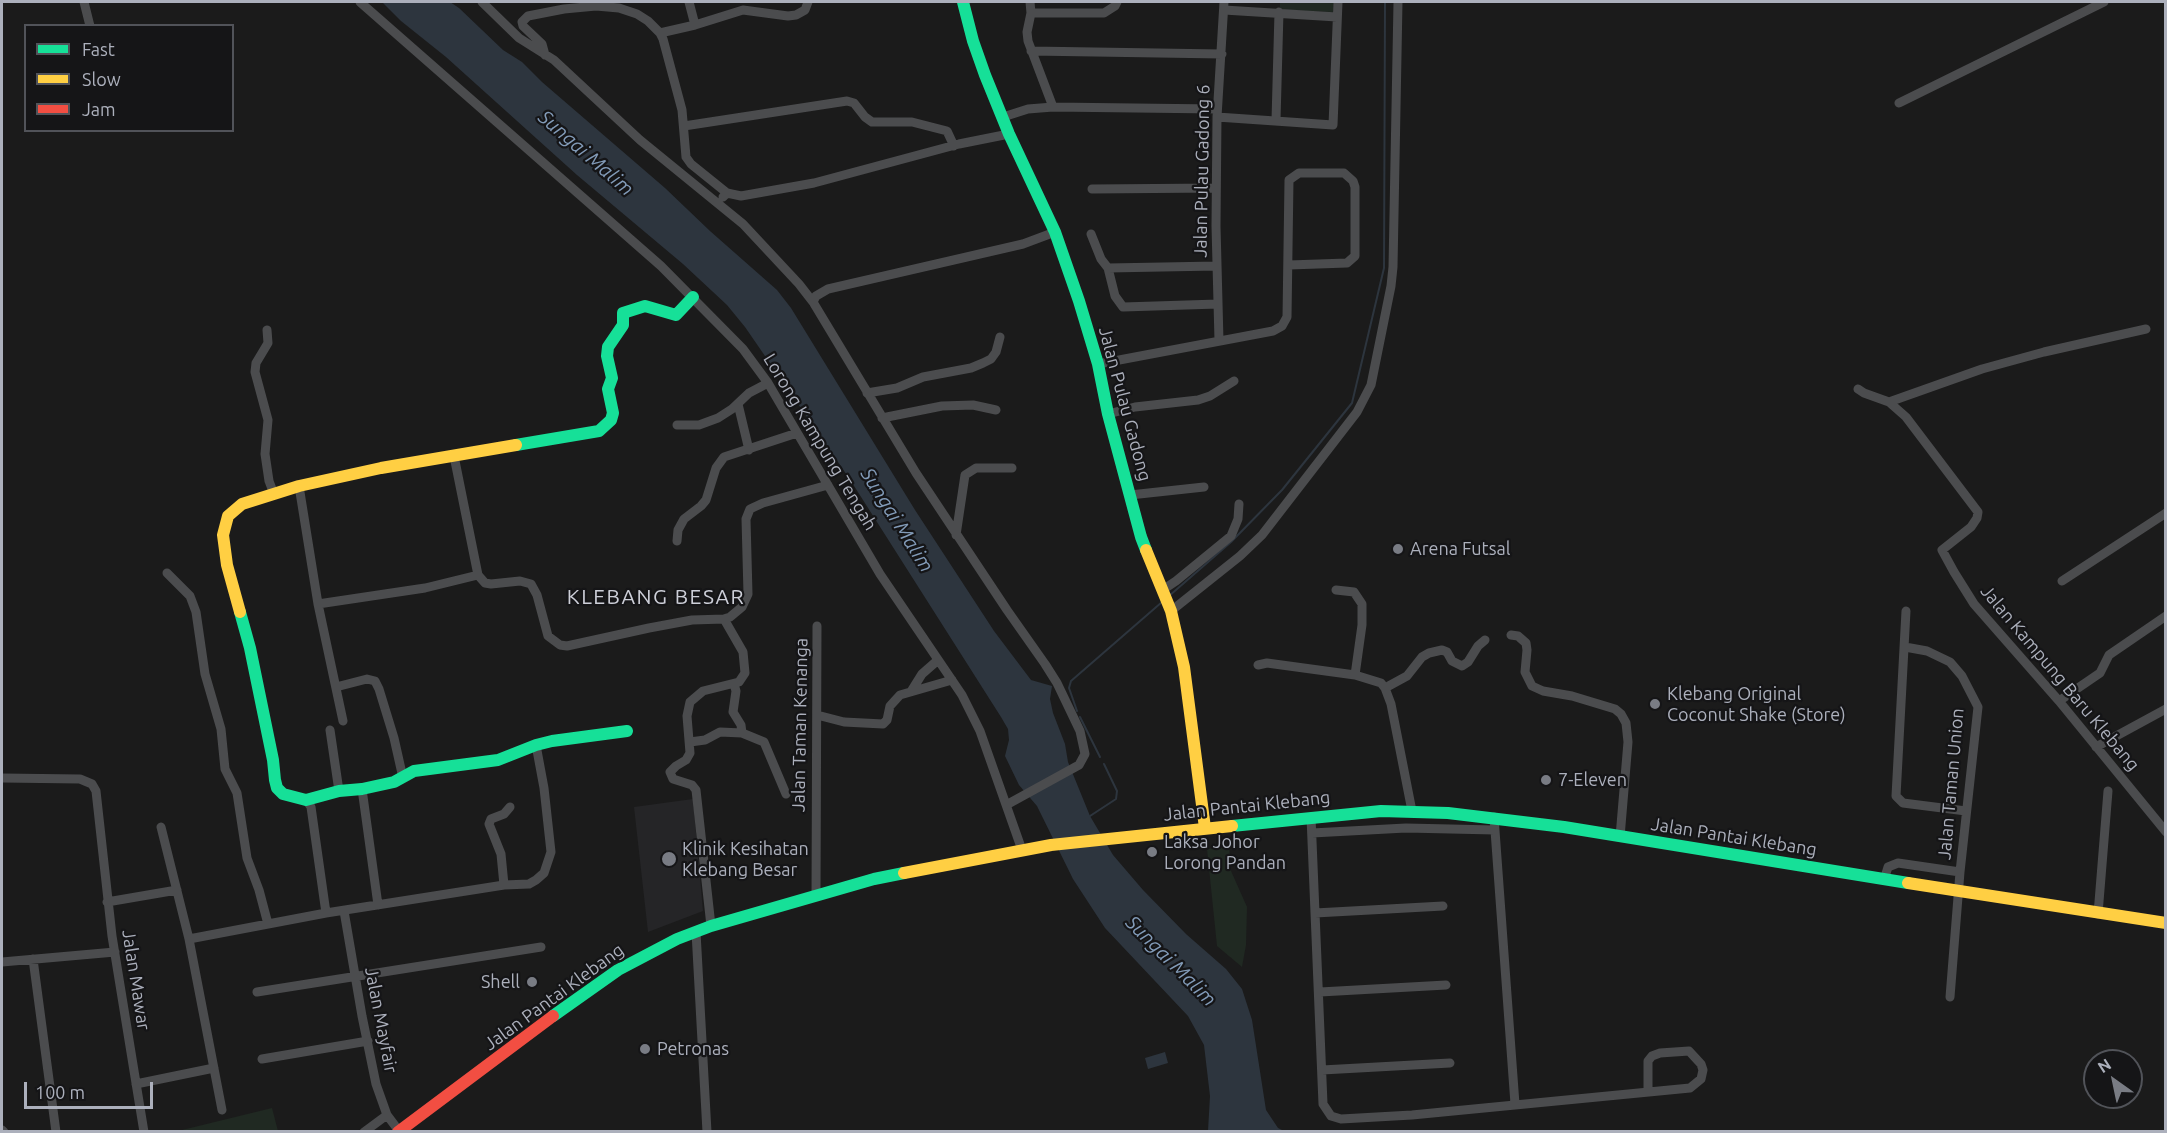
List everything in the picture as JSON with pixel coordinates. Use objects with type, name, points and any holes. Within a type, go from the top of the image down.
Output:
[{"type":"main road","name":"Jalan Pulau Gadong","points":[[963,2],[973,41],[1009,134],[1055,232],[1098,364],[1108,414],[1141,537],[1166,600],[1184,667],[1205,828]]},
{"type":"main road","points":[[627,731],[536,745],[498,760],[414,771],[394,782],[339,791],[306,800],[283,794],[277,788],[275,780],[273,760],[243,619],[227,566],[223,535],[228,516],[234,509],[242,504],[299,486],[381,468],[599,431],[611,420],[608,389],[612,378],[607,356],[608,347],[623,325],[623,313],[645,306],[676,315],[693,297]]},
{"type":"main road","name":"Jalan Pantai Klebang","points":[[398,1131],[567,1005],[618,970],[657,948],[711,926],[885,876],[1051,845],[1311,817],[1412,811],[1730,853],[1958,892],[2166,923]]},
{"type":"street","points":[[84,2],[90,24]]},
{"type":"street","name":"Lorong Kampung Tengah","points":[[360,2],[661,266],[733,338],[768,382],[880,574],[973,715],[1008,804],[1022,850]]},
{"type":"street","points":[[482,2],[519,38],[554,60],[640,140],[750,232],[813,302],[882,418],[957,535],[1057,683],[1085,748],[1079,765],[1008,804]]},
{"type":"street","points":[[689,2],[695,25]]},
{"type":"street","points":[[660,33],[695,25],[742,6],[788,16],[796,15],[805,10],[808,2]]},
{"type":"street","points":[[1030,2],[1031,13],[1027,32],[1031,51],[1053,107]]},
{"type":"street","points":[[1031,13],[1104,13],[1117,2]]},
{"type":"street","points":[[1003,117],[1028,110],[1053,107],[1217,113],[1333,125],[1338,2]]},
{"type":"street","points":[[1166,600],[1233,562],[1262,535],[1357,412],[1371,385],[1393,267],[1398,2]]},
{"type":"street","points":[[1899,103],[2104,2]]},
{"type":"street","points":[[545,54],[542,44],[523,26],[522,22],[528,16],[596,6],[619,8],[643,17],[660,33],[682,110],[686,157],[727,193],[741,196],[814,183],[1009,134]]},
{"type":"street","points":[[1224,6],[1337,17]]},
{"type":"street","name":"Jalan Pulau Gadong 6","points":[[1219,342],[1217,113],[1224,6]]},
{"type":"street","points":[[1276,120],[1279,12]]},
{"type":"street","points":[[1031,51],[1222,54]]},
{"type":"street","points":[[684,126],[847,101],[854,103],[872,122],[912,122],[947,131],[954,146]]},
{"type":"street","points":[[1098,364],[1219,342],[1272,331],[1282,326],[1287,317],[1288,186],[1293,176],[1299,173],[1344,173],[1349,176],[1355,187],[1355,256],[1347,263],[1289,264]]},
{"type":"street","points":[[1092,189],[1216,188]]},
{"type":"street","points":[[717,203],[727,193]]},
{"type":"street","points":[[813,302],[816,296],[828,289],[1011,246],[1055,232]]},
{"type":"street","points":[[1091,234],[1101,259],[1108,268],[1115,296],[1123,307],[1218,304]]},
{"type":"street","points":[[1108,268],[1217,266]]},
{"type":"street","points":[[1858,389],[1889,402],[1982,369],[2044,352],[2146,329]]},
{"type":"street","points":[[267,330],[268,343],[256,363],[255,372],[268,420],[265,454],[274,494]]},
{"type":"street","points":[[867,393],[897,388],[923,377],[971,368],[983,363],[991,359],[996,352],[1000,336]]},
{"type":"street","points":[[1108,414],[1135,407],[1198,400],[1210,396],[1234,381]]},
{"type":"street","points":[[677,425],[699,425],[718,418],[749,393],[768,382]]},
{"type":"street","name":"Jalan Kampung Baru Klebang","points":[[1889,402],[1906,417],[1978,512],[1971,527],[1942,550],[1954,572],[1974,603],[2060,701],[2166,832]]},
{"type":"street","points":[[738,404],[750,450]]},
{"type":"street","points":[[882,418],[942,406],[973,405],[996,410]]},
{"type":"street","points":[[677,541],[678,530],[684,519],[706,500],[718,462],[724,456],[750,450],[797,433]]},
{"type":"street","points":[[454,456],[478,575],[490,584],[520,581],[531,584],[537,595],[548,636],[560,645],[567,646],[692,620],[724,620],[736,613],[746,602],[748,584],[746,519],[750,509],[763,502],[828,485]]},
{"type":"street","points":[[957,535],[965,475],[976,468],[1012,468]]},
{"type":"street","points":[[299,486],[318,604],[343,721]]},
{"type":"street","points":[[1130,495],[1204,487]]},
{"type":"street","points":[[1166,600],[1167,587],[1231,536],[1238,519],[1239,504]]},
{"type":"street","points":[[2062,581],[2166,513]]},
{"type":"street","points":[[167,573],[190,596],[196,612],[205,674],[221,729],[225,769],[237,793],[247,858],[268,924]]},
{"type":"street","points":[[318,604],[425,588],[478,575]]},
{"type":"street","points":[[1336,590],[1354,592],[1362,604],[1362,625],[1355,675]]},
{"type":"street","points":[[1906,611],[1896,796],[1903,803],[1966,811]]},
{"type":"street","points":[[2060,701],[2100,673],[2109,655],[2166,616]]},
{"type":"street","points":[[711,926],[696,790],[692,785],[673,779],[670,772],[689,757],[687,716],[690,702],[703,691],[734,684],[743,678],[745,673],[739,645],[724,620]]},
{"type":"street","name":"Jalan Taman Kenanga","points":[[816,896],[817,626]]},
{"type":"street","points":[[1511,636],[1518,636],[1526,643],[1525,672],[1532,686],[1543,691],[1572,696],[1615,709],[1622,714],[1626,723],[1628,742],[1620,837]]},
{"type":"street","points":[[1385,688],[1407,676],[1422,657],[1429,653],[1442,650],[1447,652],[1456,664],[1462,666],[1468,662],[1478,646],[1485,640]]},
{"type":"street","name":"Jalan Taman Union","points":[[1905,647],[1927,651],[1950,662],[1962,676],[1978,707],[1958,892],[1950,998]]},
{"type":"street","points":[[912,690],[922,674],[938,660]]},
{"type":"street","points":[[1258,666],[1267,663],[1355,675],[1377,681],[1385,688],[1391,704],[1412,811]]},
{"type":"street","points":[[336,687],[367,679],[375,681],[394,738],[402,778]]},
{"type":"street","points":[[817,715],[843,722],[883,724],[887,720],[894,700],[900,695],[952,680]]},
{"type":"street","points":[[734,684],[736,691],[733,712],[741,725],[742,733]]},
{"type":"street","points":[[2096,747],[2166,709]]},
{"type":"street","points":[[330,729],[339,791]]},
{"type":"street","points":[[690,742],[705,740],[720,732],[742,733],[764,742],[786,794]]},
{"type":"street","points":[[189,939],[326,913],[504,885],[529,884],[544,873],[551,852],[544,788],[536,745]]},
{"type":"street","name":"Jalan Mawar","points":[[2,778],[80,779],[92,784],[96,791],[115,952],[144,1131]]},
{"type":"street","points":[[362,789],[378,905]]},
{"type":"street","points":[[2098,914],[2108,791]]},
{"type":"street","points":[[306,800],[311,807],[326,913]]},
{"type":"street","points":[[504,885],[501,854],[489,824],[490,819],[504,814],[510,807]]},
{"type":"street","points":[[1311,817],[1323,1104],[1329,1114],[1336,1118],[1412,1115],[1515,1104],[1648,1091],[1695,1086],[1703,1075],[1701,1064],[1689,1051],[1660,1053],[1652,1056],[1648,1061],[1648,1091]]},
{"type":"street","points":[[1312,833],[1495,823],[1515,1104]]},
{"type":"street","points":[[161,826],[189,939],[222,1110]]},
{"type":"street","points":[[1884,879],[1888,867],[1898,863],[1960,872]]},
{"type":"street","points":[[108,902],[177,890]]},
{"type":"street","points":[[1315,913],[1443,906]]},
{"type":"street","name":"Jalan Mayfair","points":[[344,911],[376,1084],[387,1115],[398,1131]]},
{"type":"street","points":[[696,932],[707,1131]]},
{"type":"street","points":[[257,992],[541,947]]},
{"type":"street","points":[[2,962],[115,952]]},
{"type":"street","points":[[33,959],[56,1131]]},
{"type":"street","points":[[1320,992],[1446,985]]},
{"type":"street","points":[[262,1059],[368,1041]]},
{"type":"street","points":[[1322,1070],[1450,1063]]},
{"type":"street","points":[[136,1084],[214,1068]]},
{"type":"street","points":[[364,1131],[387,1115]]},
{"type":"shaded area","points":[[1280,2],[1334,2],[1333,12],[1280,10]]},
{"type":"shaded area","name":"Klinik Kesihatan Klebang Besar","points":[[693,799],[703,911],[648,932],[634,807]]},
{"type":"shaded area","points":[[1229,846],[1231,871],[1247,907],[1246,945],[1242,967],[1217,946],[1207,849]]},
{"type":"shaded area","points":[[272,1108],[278,1131],[178,1131]]},
{"type":"water","name":"Sungai Malim","points":[[382,2],[450,2],[459,8],[503,50],[522,62],[777,290],[791,308],[915,510],[994,631],[1031,680],[1052,686],[1050,699],[1065,744],[1068,762],[1090,816],[1113,855],[1143,890],[1186,934],[1226,969],[1242,989],[1252,1020],[1266,1110],[1278,1128],[1284,1131],[1208,1131],[1210,1096],[1204,1045],[1188,1016],[1105,928],[1073,879],[1037,806],[1019,785],[1005,756],[1009,740],[1008,729],[1001,717],[849,478],[745,327],[727,305],[683,264],[577,175]]},
{"type":"water","points":[[1165,1052],[1168,1063],[1148,1069],[1145,1058]]},
{"type":"waterway","points":[[1169,596],[1231,542],[1282,490],[1352,403],[1384,268],[1385,2]]},
{"type":"waterway","points":[[1077,711],[1069,688],[1071,681],[1162,602]]},
{"type":"waterway","points":[[1080,717],[1100,757]]},
{"type":"waterway","points":[[1090,816],[1116,799],[1117,791],[1104,764]]},
{"type":"traffic: fast","points":[[963,2],[985,75],[1009,134],[1055,232],[1079,301],[1098,364],[1108,414],[1146,550]]},
{"type":"traffic: fast","points":[[516,445],[599,431],[611,420],[613,413],[608,389],[612,378],[607,356],[608,347],[623,325],[623,313],[645,306],[676,315],[693,297]]},
{"type":"traffic: fast","points":[[240,612],[250,648],[275,780],[277,788],[283,794],[306,800],[339,791],[394,782],[414,771],[498,760],[552,741],[627,731]]},
{"type":"traffic: fast","points":[[1232,826],[1381,811],[1448,813],[1564,827],[1908,883]]},
{"type":"traffic: fast","points":[[553,1016],[618,970],[677,939],[711,926],[874,879],[904,873]]},
{"type":"traffic: slow","points":[[240,612],[227,565],[223,535],[228,516],[242,504],[299,486],[381,468],[516,445]]},
{"type":"traffic: slow","points":[[1146,550],[1171,611],[1184,667],[1205,828]]},
{"type":"traffic: slow","points":[[904,873],[1051,845],[1232,826]]},
{"type":"traffic: slow","points":[[1908,883],[2166,923]]},
{"type":"traffic: jam","points":[[398,1132],[553,1016]]},
{"type":"place","name":"Arena Futsal","points":[[1398,549]]},
{"type":"place","name":"Klebang Original Coconut Shake (Store)","points":[[1655,704]]},
{"type":"place","name":"7-Eleven","points":[[1546,780]]},
{"type":"place","name":"Laksa Johor Lorong Pandan","points":[[1152,852]]},
{"type":"place","name":"Klinik Kesihatan Klebang Besar","points":[[669,859]]},
{"type":"place","name":"Shell","points":[[532,982]]},
{"type":"place","name":"Petronas","points":[[645,1049]]},
{"type":"district","name":"KLEBANG BESAR","points":[[656,597]]}]
